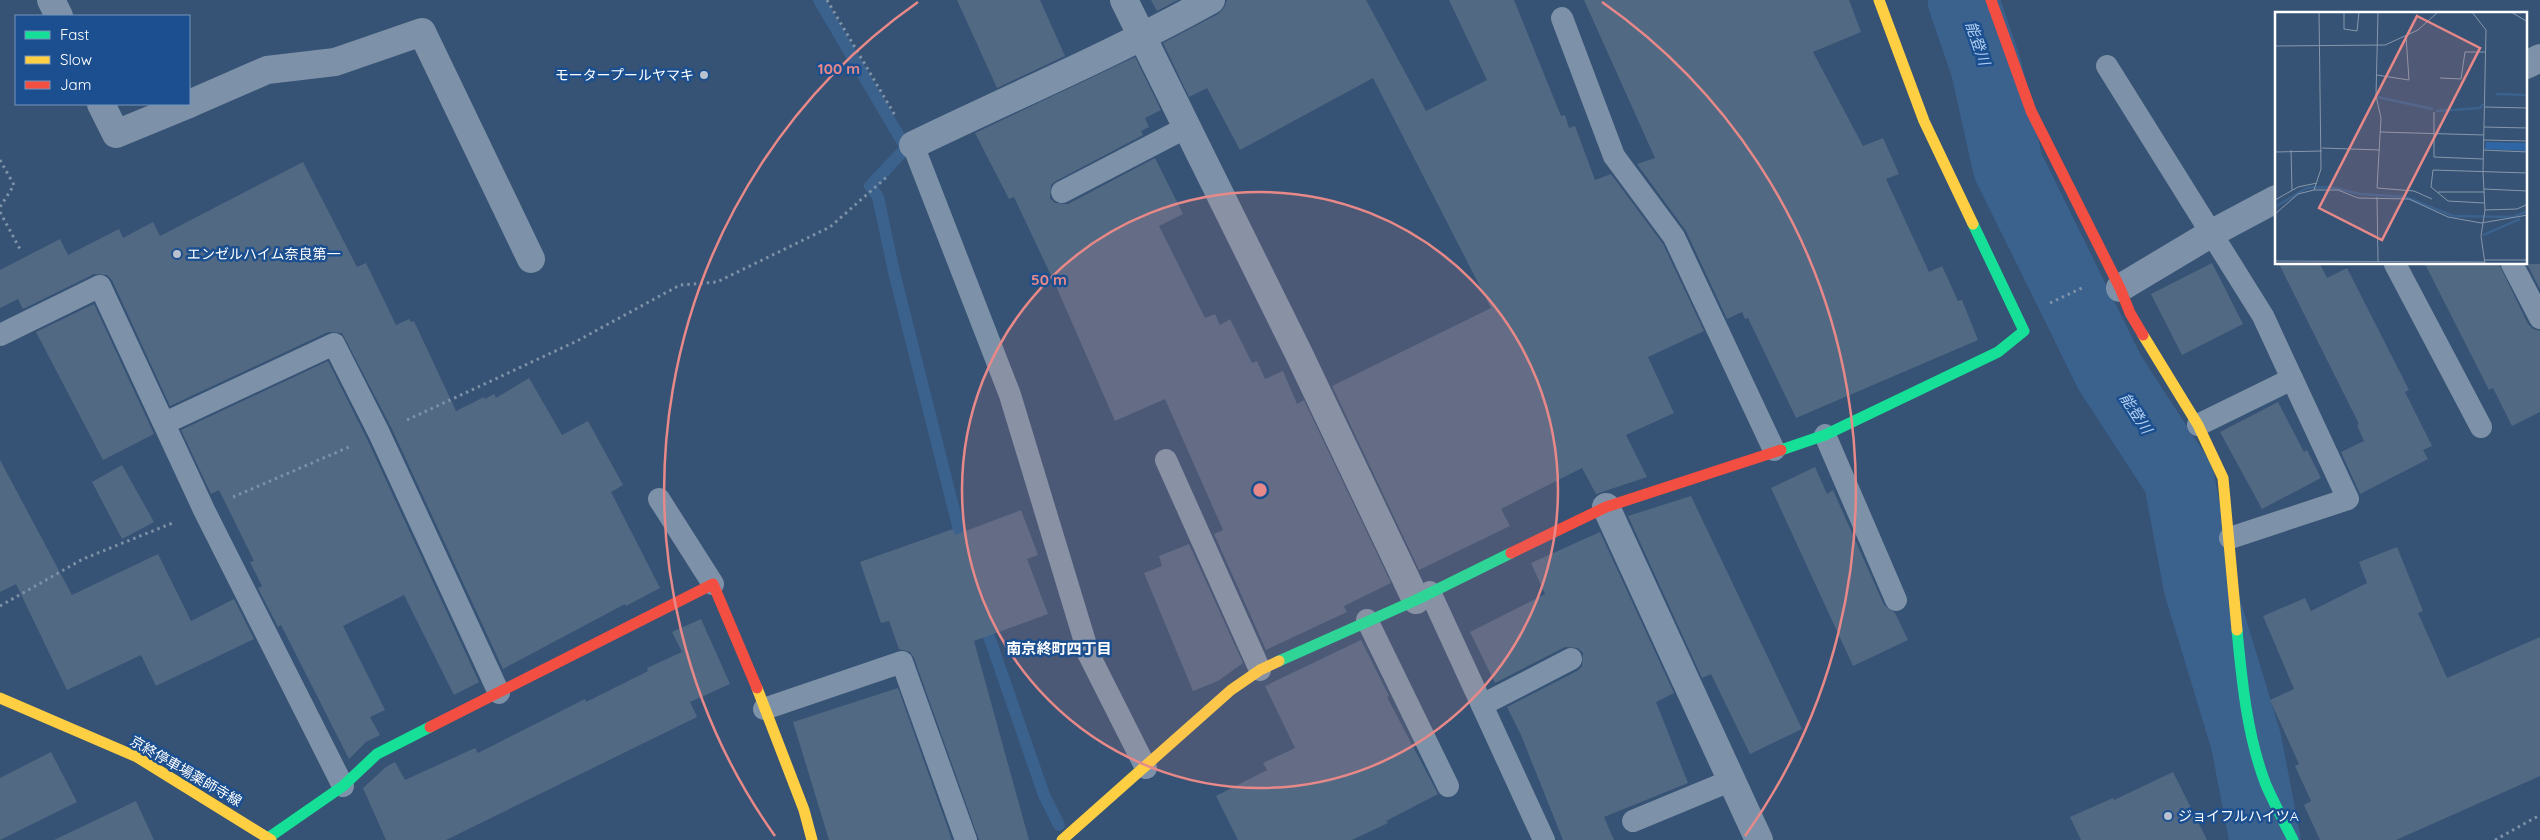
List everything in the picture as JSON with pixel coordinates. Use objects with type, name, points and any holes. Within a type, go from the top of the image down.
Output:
[{"type":"street","points":[[51,0],[58,15]]},
{"type":"street","points":[[1124,0],[1304,363],[1423,596]]},
{"type":"street","points":[[913,145],[1036,85],[1143,37],[1210,0]]},
{"type":"street","points":[[1062,840],[1146,768],[1231,690],[1260,670],[1423,596],[1606,507],[1825,434],[1998,352],[2024,331],[1924,121],[1879,0]]},
{"type":"street","points":[[1991,0],[2031,111],[2120,288],[2130,314],[2198,425],[2223,478],[2242,679],[2252,737],[2266,784],[2293,840]]},
{"type":"street","points":[[190,104],[267,70],[335,62],[422,32],[531,259]]},
{"type":"street","points":[[2528,64],[2540,58]]},
{"type":"street","points":[[102,105],[116,134],[187,105]]},
{"type":"street","points":[[2120,288],[2212,233],[2275,200]]},
{"type":"street","points":[[1606,507],[1759,840]]},
{"type":"street","points":[[270,839],[344,786],[377,754],[713,584],[736,634],[804,810],[812,840]]},
{"type":"street","name":"京終停車場薬師寺線","points":[[0,698],[137,757],[270,839]]},
{"type":"lane","points":[[1562,18],[1614,156],[1674,237],[1774,450]]},
{"type":"lane","points":[[2107,66],[2263,316],[2348,499],[2230,538]]},
{"type":"lane","points":[[1062,192],[1187,127]]},
{"type":"lane","points":[[913,145],[1010,395],[1090,655],[1146,768]]},
{"type":"lane","points":[[2396,265],[2481,427]]},
{"type":"lane","points":[[2513,265],[2540,318]]},
{"type":"lane","points":[[0,335],[100,286],[204,510],[344,786]]},
{"type":"lane","points":[[165,423],[334,344],[379,434],[499,693]]},
{"type":"lane","points":[[2198,425],[2292,379]]},
{"type":"lane","points":[[1825,434],[1896,600]]},
{"type":"lane","points":[[1166,460],[1260,670]]},
{"type":"lane","points":[[659,499],[713,584]]},
{"type":"lane","points":[[1423,596],[1482,705],[1544,840]]},
{"type":"lane","points":[[1367,620],[1448,786]]},
{"type":"lane","points":[[1482,705],[1571,660]]},
{"type":"lane","points":[[764,709],[902,662],[966,840]]},
{"type":"lane","points":[[1633,821],[1732,780]]},
{"type":"path","points":[[0,606],[83,559],[204,510],[379,434],[576,342],[680,285],[717,282],[830,226],[884,181],[913,145],[827,0]]},
{"type":"path","points":[[0,160],[14,185],[0,207]]},
{"type":"path","points":[[0,212],[21,251]]},
{"type":"path","points":[[2045,305],[2088,285]]},
{"type":"path","points":[[2495,840],[2540,815]]},
{"type":"building","points":[[957,0],[1040,0],[1065,56],[997,88]]},
{"type":"building","points":[[1151,0],[1178,0],[1157,11]]},
{"type":"building","points":[[1227,0],[1366,0],[1426,111],[1487,80],[1449,0],[1514,0],[1561,116],[1565,115],[1569,128],[1575,126],[1595,180],[1611,174],[1663,244],[1704,331],[1648,357],[1674,413],[1626,435],[1647,477],[1596,494],[1582,468],[1501,509],[1510,526],[1419,570],[1332,386],[1491,308],[1373,78],[1240,150],[1207,88],[1189,97],[1163,43],[1218,14],[1224,8]]},
{"type":"building","points":[[1584,0],[1849,0],[1861,32],[1813,52],[1863,146],[1883,138],[1899,174],[1886,179],[1929,272],[1942,266],[1958,301],[1962,300],[1978,340],[1796,418],[1748,318],[1745,319],[1742,312],[1727,319],[1686,231],[1637,164],[1655,158]]},
{"type":"building","points":[[1135,57],[1161,110],[1145,118],[1149,127],[1141,131],[1143,135],[1056,181],[1051,185],[1050,198],[1055,203],[1068,204],[1155,158],[1183,214],[1159,226],[1205,318],[1215,314],[1220,325],[1230,319],[1252,363],[1257,361],[1265,379],[1283,371],[1297,404],[1304,400],[1391,583],[1344,606],[1347,612],[1266,650],[1214,534],[1223,530],[1165,399],[1115,421],[1056,286],[1014,197],[1009,199],[975,133]]},
{"type":"building","points":[[303,162],[357,267],[366,263],[396,325],[409,319],[411,322],[414,321],[456,411],[484,397],[485,399],[494,394],[496,398],[529,378],[562,435],[588,421],[623,485],[611,492],[660,588],[626,606],[625,604],[503,669],[391,427],[342,333],[328,332],[170,406],[112,280],[107,275],[94,274],[23,309],[18,299],[0,308],[0,270],[60,239],[68,255],[119,229],[123,238],[153,222],[160,236]]},
{"type":"building","points":[[2212,263],[2243,324],[2182,355],[2151,294]]},
{"type":"building","points":[[2528,264],[2540,264],[2540,289],[2528,265]]},
{"type":"building","points":[[2280,265],[2320,265],[2327,278],[2347,268],[2409,390],[2405,392],[2432,446],[2423,450],[2428,459],[2360,494],[2341,452],[2364,441],[2357,425],[2359,424]]},
{"type":"building","points":[[2426,265],[2499,265],[2528,324],[2533,329],[2540,331],[2540,412],[2512,426],[2493,388],[2489,390]]},
{"type":"building","points":[[94,304],[154,434],[103,460],[36,332]]},
{"type":"building","points":[[328,361],[367,439],[479,682],[454,695],[404,595],[343,626],[385,710],[370,717],[380,735],[366,742],[349,759],[281,625],[278,627],[258,588],[262,586],[250,562],[254,561],[219,490],[211,494],[181,430]]},
{"type":"building","points":[[2278,402],[2304,452],[2307,450],[2321,478],[2262,509],[2220,432]]},
{"type":"building","points":[[0,460],[72,595],[158,554],[191,621],[234,599],[254,639],[156,686],[141,655],[67,690],[16,584],[0,592]]},
{"type":"building","points":[[122,465],[154,522],[122,539],[92,482]]},
{"type":"building","points":[[1815,467],[1827,494],[1833,490],[1884,605],[1895,613],[1908,640],[1853,666],[1771,488]]},
{"type":"building","points":[[1691,496],[1802,729],[1750,754],[1711,674],[1702,678],[1628,516]]},
{"type":"building","points":[[1021,510],[1038,555],[1027,559],[1048,614],[974,641],[1029,840],[979,840],[914,658],[910,652],[899,649],[889,621],[881,623],[860,562],[953,529],[955,535]]},
{"type":"building","points":[[1600,532],[1674,693],[1656,702],[1688,783],[1604,817],[1614,840],[1563,840],[1521,735],[1507,707],[1577,671],[1582,666],[1583,653],[1578,648],[1565,647],[1495,683],[1470,632],[1545,594],[1531,563]]},
{"type":"building","points":[[1189,544],[1243,663],[1218,681],[1193,691],[1144,573],[1162,566],[1159,556]]},
{"type":"building","points":[[2397,547],[2423,611],[2418,613],[2447,678],[2540,637],[2540,776],[2396,840],[2320,840],[2304,805],[2311,801],[2295,766],[2299,764],[2270,700],[2294,689],[2263,616],[2305,598],[2311,611],[2367,583],[2359,562]]},
{"type":"building","points":[[701,619],[730,684],[690,702],[697,717],[446,840],[386,840],[363,788],[386,767],[395,762],[405,780],[475,748],[478,753],[585,699],[586,702],[648,671],[647,668],[682,652],[672,632]]},
{"type":"building","points":[[1361,640],[1389,696],[1387,697],[1438,794],[1386,821],[1388,823],[1352,840],[1238,840],[1216,796],[1267,770],[1263,763],[1295,748],[1265,686]]},
{"type":"building","points":[[898,688],[952,840],[829,840],[793,722]]},
{"type":"building","points":[[51,752],[77,802],[0,840],[0,778]]},
{"type":"building","points":[[2173,772],[2207,840],[2081,840],[2070,817],[2113,798],[2114,800]]},
{"type":"building","points":[[136,801],[154,840],[54,840]]},
{"type":"waterway","points":[[819,0],[906,148],[870,186],[878,197],[894,272],[964,550]]},
{"type":"waterway","name":"能登川","points":[[1963,0],[1986,67],[2008,166],[2110,373],[2179,479],[2199,586],[2246,741],[2265,840]]},
{"type":"waterway","points":[[983,619],[1044,795],[1059,825]]},
{"type":"traffic: fast","points":[[1781,450],[1825,435],[1998,352],[2024,331],[1973,224]]},
{"type":"traffic: fast","points":[[1279,661],[1416,600],[1511,553]]},
{"type":"traffic: fast","points":[[2237,630],[2243,689],[2254,747],[2266,785],[2293,840]]},
{"type":"traffic: fast","points":[[268,838],[343,786],[377,754],[430,727]]},
{"type":"traffic: slow","points":[[1879,0],[1924,121],[1973,224]]},
{"type":"traffic: slow","points":[[2143,335],[2198,425],[2223,478],[2237,630]]},
{"type":"traffic: slow","points":[[1062,840],[1231,690],[1260,670],[1279,661]]},
{"type":"traffic: slow","points":[[757,688],[804,810],[812,840]]},
{"type":"traffic: slow","points":[[0,698],[137,757],[271,840]]},
{"type":"traffic: jam","points":[[1991,0],[2031,111],[2120,288],[2130,313],[2143,335]]},
{"type":"traffic: jam","points":[[1511,553],[1606,507],[1781,450]]},
{"type":"traffic: jam","points":[[430,727],[713,584],[757,688]]},
{"type":"place","name":"モータープールヤマキ","points":[[704,75]]},
{"type":"place","name":"エンゼルハイム奈良第一","points":[[177,254]]},
{"type":"place","name":"ジョイフルハイツA","points":[[2168,816]]},
{"type":"district","name":"南京終町四丁目","points":[[1059,648]]}]
